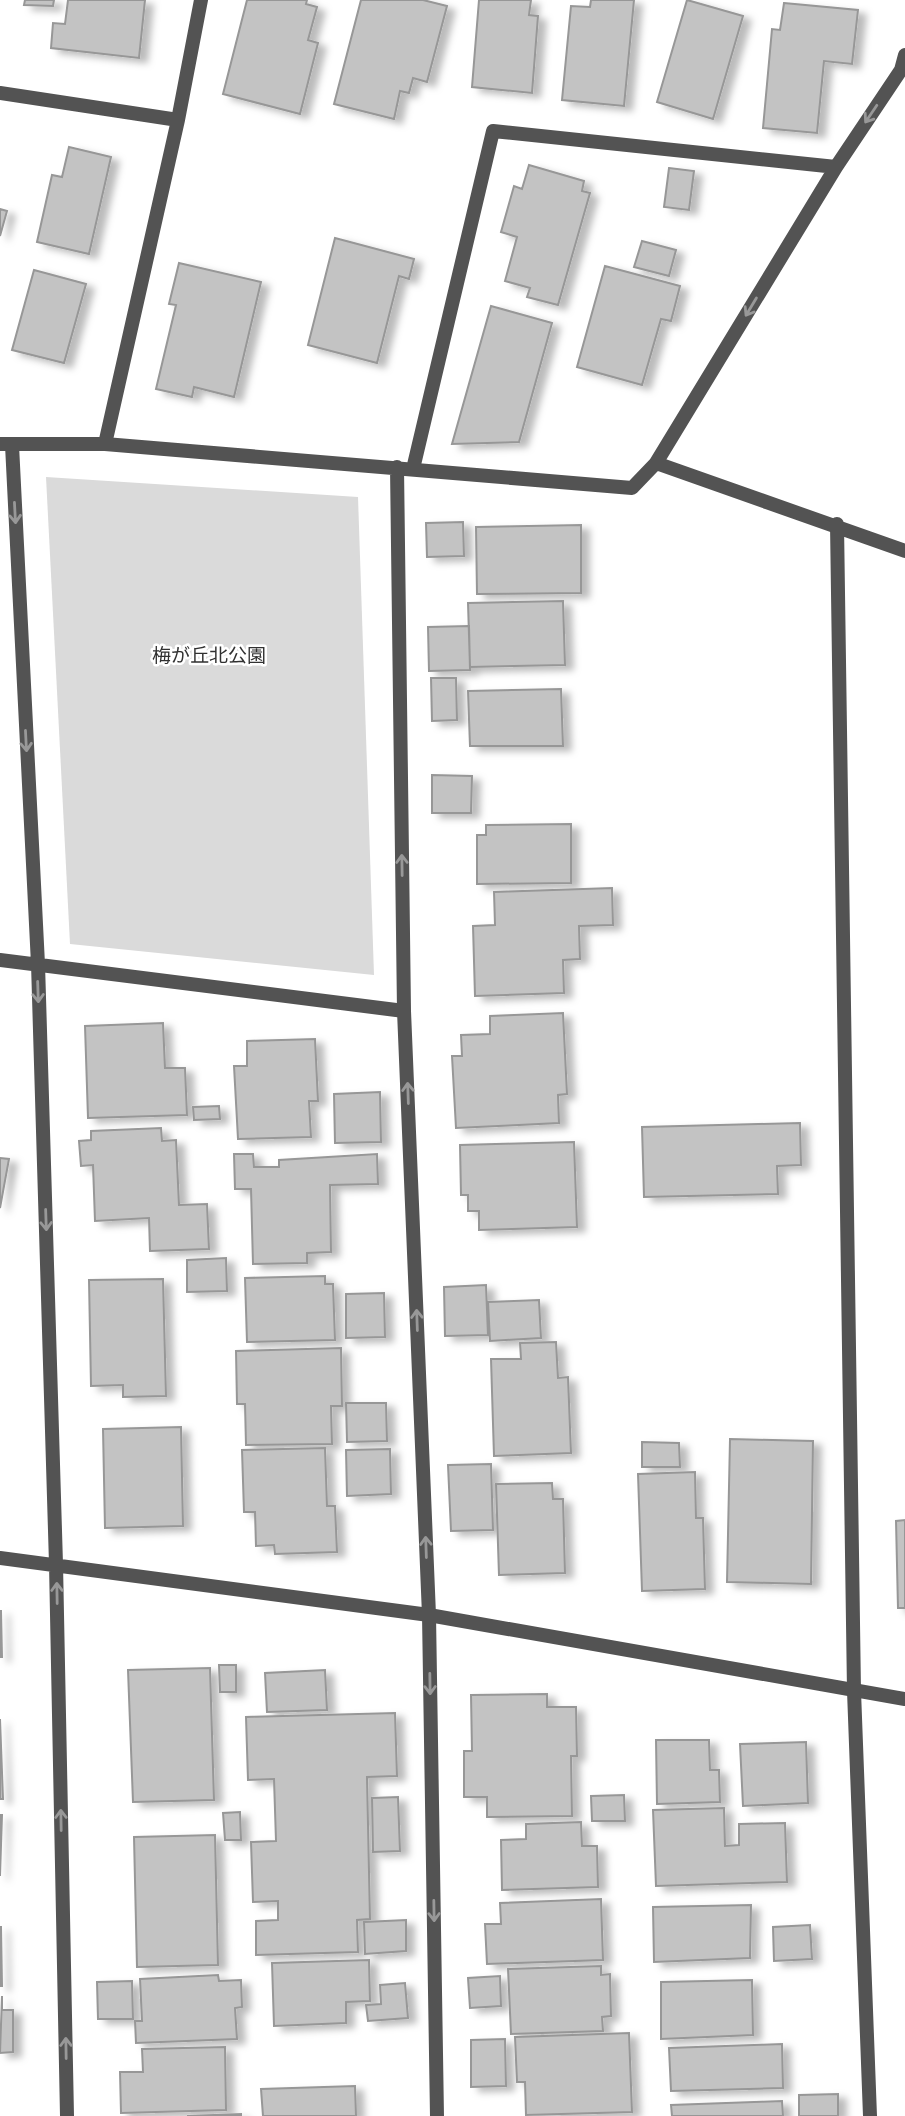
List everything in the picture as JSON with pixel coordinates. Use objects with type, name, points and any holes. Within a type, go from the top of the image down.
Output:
[{"type":"street","points":[[105,444],[178,120],[201,0]]},
{"type":"street","points":[[67,2116],[56,1564],[37,964],[6,445],[105,444],[632,488],[656,463],[836,167],[901,70],[905,55]]},
{"type":"street","points":[[0,93],[178,120]]},
{"type":"street","points":[[413,469],[493,131],[836,167]]},
{"type":"street","points":[[656,463],[837,524],[905,551]]},
{"type":"street","points":[[397,467],[404,1011],[429,1615],[437,2116]]},
{"type":"street","points":[[837,524],[854,1692],[870,2116]]},
{"type":"street","points":[[0,960],[404,1011]]},
{"type":"street","points":[[0,1558],[429,1615],[905,1699]]},
{"type":"green space","name":"梅が丘北公園","points":[[46,477],[358,497],[374,975],[70,944]]},
{"type":"building","points":[[25,0],[54,0],[53,6],[24,5]]},
{"type":"building","points":[[68,0],[145,0],[139,58],[51,48],[53,23],[65,24]]},
{"type":"building","points":[[247,0],[307,0],[306,4],[317,7],[308,40],[318,43],[300,114],[223,94]]},
{"type":"building","points":[[361,0],[423,0],[447,6],[427,82],[413,78],[409,93],[400,91],[394,119],[334,104]]},
{"type":"building","points":[[479,0],[531,0],[529,15],[538,16],[532,93],[472,87]]},
{"type":"building","points":[[591,0],[634,0],[624,106],[562,100],[571,6],[590,7]]},
{"type":"building","points":[[687,0],[743,16],[713,119],[657,102]]},
{"type":"building","points":[[784,3],[858,10],[852,64],[824,61],[817,133],[763,128],[772,29],[780,30]]},
{"type":"building","points":[[69,147],[111,157],[89,254],[37,242],[52,175],[62,177]]},
{"type":"building","points":[[529,165],[584,181],[582,191],[590,193],[558,305],[527,297],[530,288],[505,281],[517,237],[501,232],[514,186],[522,189]]},
{"type":"building","points":[[669,168],[694,171],[689,210],[664,207]]},
{"type":"building","points":[[0,209],[7,211],[0,236]]},
{"type":"building","points":[[335,238],[414,259],[409,279],[399,276],[377,363],[308,345]]},
{"type":"building","points":[[642,241],[676,250],[669,276],[634,267]]},
{"type":"building","points":[[179,263],[261,282],[234,397],[194,387],[192,397],[156,389],[176,305],[169,304]]},
{"type":"building","points":[[605,266],[680,286],[671,321],[661,319],[642,385],[577,367]]},
{"type":"building","points":[[34,270],[86,284],[64,363],[12,350]]},
{"type":"building","points":[[491,306],[552,323],[519,442],[452,444]]},
{"type":"building","points":[[463,522],[464,556],[427,557],[426,523]]},
{"type":"building","points":[[581,525],[581,593],[477,594],[476,527]]},
{"type":"building","points":[[563,601],[565,665],[470,667],[468,603]]},
{"type":"building","points":[[469,626],[470,670],[429,671],[428,627]]},
{"type":"building","points":[[431,678],[456,678],[457,720],[432,721]]},
{"type":"building","points":[[561,689],[563,746],[470,746],[468,691]]},
{"type":"building","points":[[432,775],[472,776],[471,813],[432,813]]},
{"type":"building","points":[[571,824],[571,883],[477,884],[477,835],[486,835],[486,825]]},
{"type":"building","points":[[612,888],[613,925],[579,926],[580,959],[563,960],[564,993],[475,996],[473,926],[495,925],[494,892]]},
{"type":"building","points":[[563,1013],[567,1094],[558,1095],[559,1123],[456,1128],[452,1056],[462,1056],[461,1035],[490,1034],[490,1016]]},
{"type":"building","points":[[163,1023],[165,1068],[185,1068],[187,1115],[88,1118],[85,1026]]},
{"type":"building","points":[[315,1039],[318,1101],[309,1101],[311,1137],[238,1139],[234,1066],[247,1066],[247,1041]]},
{"type":"building","points":[[380,1092],[381,1142],[335,1143],[334,1094]]},
{"type":"building","points":[[219,1106],[220,1119],[194,1120],[193,1107]]},
{"type":"building","points":[[800,1123],[801,1165],[777,1166],[778,1194],[644,1197],[642,1127]]},
{"type":"building","points":[[161,1128],[162,1141],[176,1140],[179,1205],[207,1204],[209,1249],[150,1251],[149,1218],[95,1221],[93,1165],[81,1166],[79,1141],[91,1140],[91,1131]]},
{"type":"building","points":[[574,1142],[577,1227],[479,1230],[479,1211],[468,1211],[468,1195],[461,1195],[460,1145]]},
{"type":"building","points":[[234,1154],[253,1154],[254,1167],[279,1167],[279,1160],[377,1154],[378,1184],[330,1185],[331,1252],[307,1253],[307,1263],[253,1264],[251,1189],[235,1189]]},
{"type":"building","points":[[0,1158],[9,1159],[0,1208]]},
{"type":"building","points":[[226,1258],[227,1291],[187,1292],[187,1260]]},
{"type":"building","points":[[325,1276],[325,1284],[333,1284],[335,1340],[247,1342],[245,1278]]},
{"type":"building","points":[[163,1279],[166,1396],[123,1397],[123,1385],[91,1386],[89,1280]]},
{"type":"building","points":[[486,1285],[488,1335],[445,1336],[444,1287]]},
{"type":"building","points":[[384,1293],[385,1337],[346,1338],[346,1294]]},
{"type":"building","points":[[539,1300],[541,1338],[490,1341],[488,1302]]},
{"type":"building","points":[[556,1342],[558,1378],[568,1377],[571,1453],[494,1456],[491,1359],[521,1359],[520,1343]]},
{"type":"building","points":[[341,1348],[342,1406],[331,1406],[332,1444],[246,1445],[245,1404],[237,1404],[236,1351]]},
{"type":"building","points":[[346,1403],[386,1403],[387,1441],[347,1442]]},
{"type":"building","points":[[181,1427],[183,1526],[105,1528],[103,1429]]},
{"type":"building","points":[[730,1439],[813,1441],[811,1584],[727,1582]]},
{"type":"building","points":[[642,1442],[679,1443],[680,1467],[642,1467]]},
{"type":"building","points":[[325,1448],[327,1506],[335,1506],[337,1552],[275,1554],[274,1545],[256,1546],[255,1512],[244,1512],[242,1450]]},
{"type":"building","points":[[390,1449],[391,1494],[347,1496],[346,1450]]},
{"type":"building","points":[[491,1464],[493,1530],[451,1531],[448,1465]]},
{"type":"building","points":[[695,1472],[696,1518],[703,1518],[705,1589],[642,1591],[638,1474]]},
{"type":"building","points":[[552,1483],[553,1499],[563,1499],[565,1573],[499,1575],[496,1484]]},
{"type":"building","points":[[905,1520],[905,1608],[898,1608],[896,1521]]},
{"type":"building","points":[[1,1611],[2,1657],[0,1657]]},
{"type":"building","points":[[219,1665],[236,1665],[236,1692],[220,1692]]},
{"type":"building","points":[[210,1668],[214,1800],[133,1802],[128,1670]]},
{"type":"building","points":[[325,1670],[327,1710],[267,1712],[265,1673]]},
{"type":"building","points":[[547,1694],[547,1707],[576,1707],[577,1756],[571,1756],[572,1816],[487,1817],[487,1797],[464,1797],[464,1751],[472,1751],[471,1695]]},
{"type":"building","points":[[395,1713],[397,1776],[367,1777],[370,1919],[357,1920],[358,1952],[256,1955],[256,1921],[278,1920],[278,1901],[253,1902],[251,1842],[276,1841],[274,1779],[248,1780],[246,1717]]},
{"type":"building","points":[[0,1719],[3,1799],[0,1799]]},
{"type":"building","points":[[656,1740],[709,1740],[710,1770],[719,1770],[720,1802],[657,1804]]},
{"type":"building","points":[[806,1742],[808,1803],[743,1806],[740,1744]]},
{"type":"building","points":[[624,1795],[625,1821],[592,1821],[591,1796]]},
{"type":"building","points":[[398,1797],[400,1851],[373,1852],[372,1798]]},
{"type":"building","points":[[724,1808],[725,1846],[739,1845],[739,1824],[785,1823],[787,1882],[656,1886],[653,1810]]},
{"type":"building","points":[[240,1812],[241,1840],[225,1840],[223,1813]]},
{"type":"building","points":[[0,1815],[2,1815],[0,1876]]},
{"type":"building","points":[[581,1822],[582,1846],[597,1846],[598,1887],[502,1890],[501,1840],[526,1839],[526,1824]]},
{"type":"building","points":[[215,1835],[218,1965],[137,1967],[134,1837]]},
{"type":"building","points":[[601,1899],[603,1960],[487,1964],[485,1924],[501,1924],[500,1903]]},
{"type":"building","points":[[751,1905],[750,1958],[654,1962],[653,1907]]},
{"type":"building","points":[[406,1920],[406,1951],[365,1954],[364,1922]]},
{"type":"building","points":[[810,1925],[812,1959],[774,1961],[773,1927]]},
{"type":"building","points":[[0,1927],[2,1986],[0,1986]]},
{"type":"building","points":[[369,1960],[370,2001],[346,2002],[346,2023],[274,2026],[272,1963]]},
{"type":"building","points":[[601,1966],[601,1975],[610,1974],[611,2016],[602,2017],[603,2031],[511,2034],[508,1969]]},
{"type":"building","points":[[218,1975],[219,1981],[241,1980],[242,2007],[235,2008],[237,2039],[136,2043],[135,2021],[142,2021],[140,1979]]},
{"type":"building","points":[[500,1976],[501,2006],[470,2008],[468,1978]]},
{"type":"building","points":[[752,1980],[753,2035],[661,2039],[661,1982]]},
{"type":"building","points":[[132,1981],[133,2019],[98,2019],[97,1982]]},
{"type":"building","points":[[405,1983],[408,2018],[368,2021],[366,2005],[381,2004],[380,1985]]},
{"type":"building","points":[[2,1996],[2,2010],[13,2010],[13,2052],[0,2053]]},
{"type":"building","points":[[629,2033],[632,2112],[526,2115],[525,2082],[517,2082],[515,2037]]},
{"type":"building","points":[[505,2039],[506,2086],[471,2087],[471,2040]]},
{"type":"building","points":[[782,2044],[783,2088],[671,2091],[669,2048]]},
{"type":"building","points":[[225,2047],[226,2110],[121,2113],[120,2072],[143,2072],[142,2049]]},
{"type":"building","points":[[355,2086],[356,2116],[263,2116],[261,2089]]},
{"type":"building","points":[[838,2094],[838,2116],[799,2116],[799,2095]]},
{"type":"building","points":[[782,2101],[783,2116],[672,2116],[671,2105]]},
{"type":"building","points":[[241,2114],[241,2116],[187,2116]]}]
